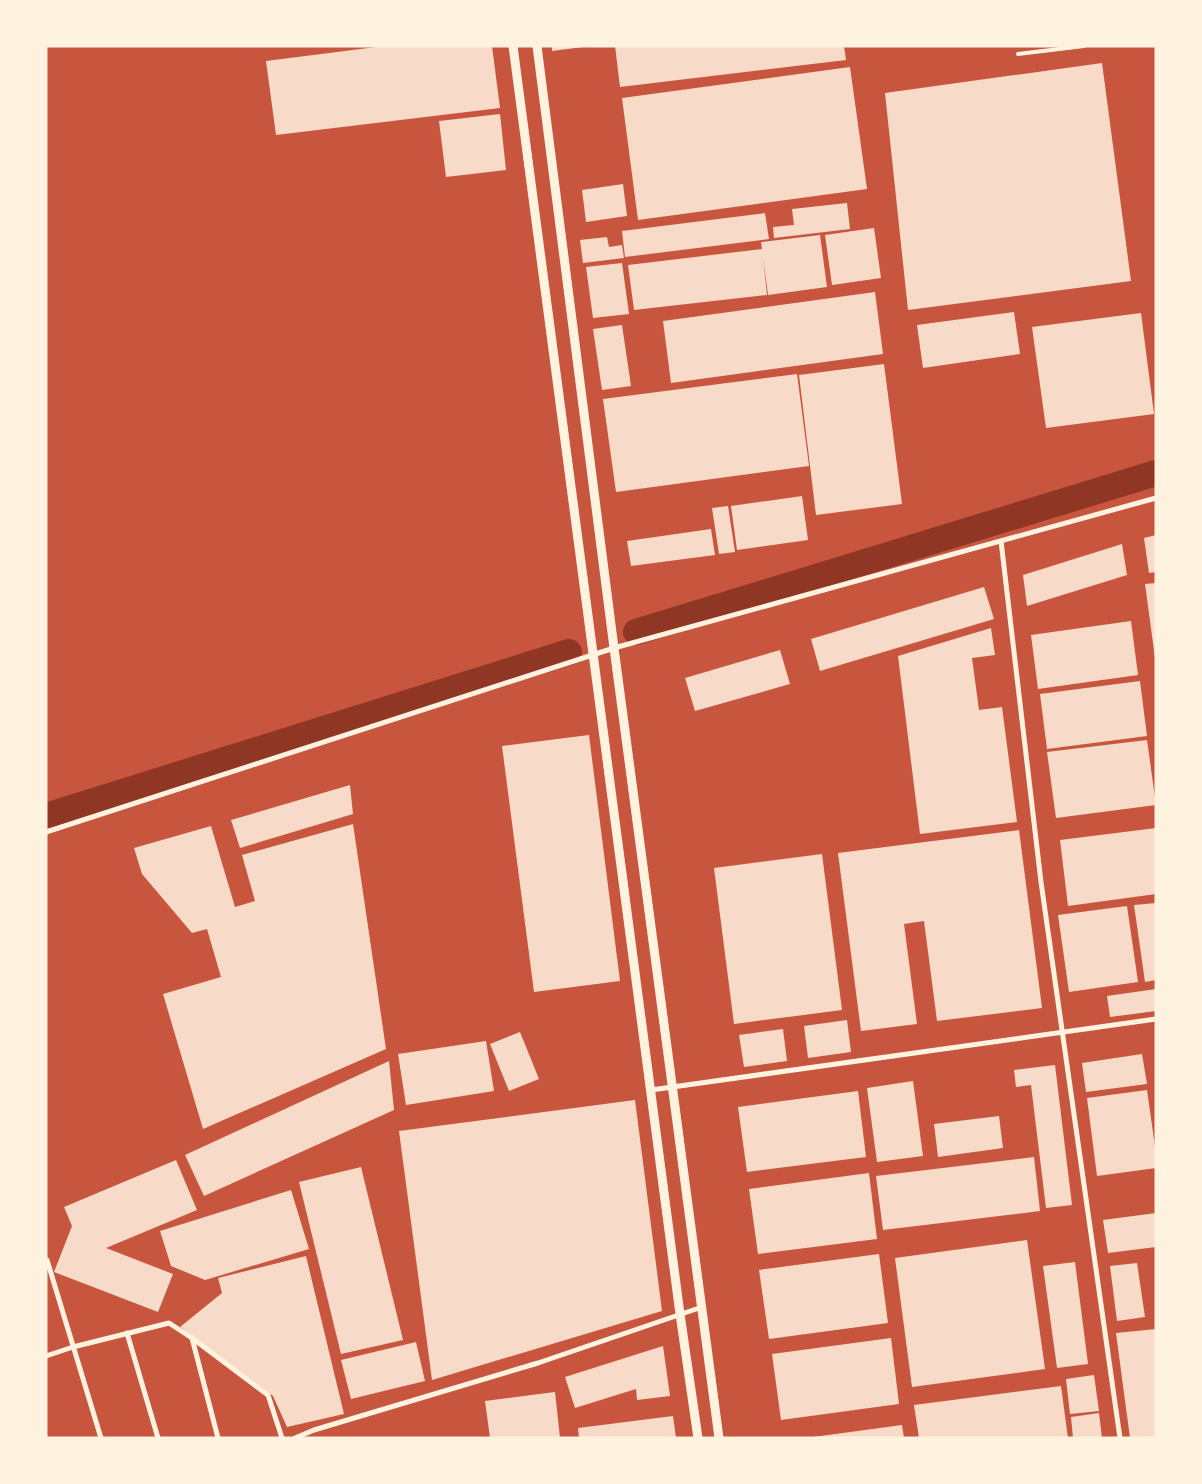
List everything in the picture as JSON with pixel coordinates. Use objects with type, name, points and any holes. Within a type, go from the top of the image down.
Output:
[{"type":"street","points":[[512,46],[698,1438]]},
{"type":"street","points":[[537,46],[614,648],[719,1438]]},
{"type":"street","points":[[46,832],[594,654],[1156,498]]},
{"type":"street","points":[[1001,541],[1041,882],[1120,1438]]},
{"type":"street","points":[[651,1090],[1156,1019]]},
{"type":"street","points":[[47,1260],[101,1438]]},
{"type":"street","points":[[295,1438],[314,1430],[538,1363],[702,1307]]},
{"type":"street","points":[[46,1356],[73,1347],[169,1323],[268,1395],[282,1438]]},
{"type":"street","points":[[127,1333],[158,1438]]},
{"type":"street","points":[[192,1338],[218,1438]]},
{"type":"lane","points":[[1018,54],[1084,46]]},
{"type":"building","points":[[384,46],[492,46],[500,108],[276,135],[266,61]]},
{"type":"building","points":[[552,46],[583,46],[583,47],[552,51]]},
{"type":"building","points":[[615,46],[844,46],[846,60],[620,87]]},
{"type":"building","points":[[1102,63],[1131,281],[908,310],[885,93]]},
{"type":"building","points":[[850,67],[867,189],[638,220],[622,98]]},
{"type":"building","points":[[500,114],[506,170],[446,177],[439,121]]},
{"type":"building","points":[[623,184],[627,216],[586,222],[582,190]]},
{"type":"building","points":[[847,203],[850,229],[774,238],[773,227],[794,225],[792,209]]},
{"type":"building","points":[[765,213],[769,239],[625,257],[622,231]]},
{"type":"building","points":[[874,228],[881,278],[832,285],[825,235]]},
{"type":"building","points":[[820,235],[827,287],[768,295],[763,257],[767,295],[634,310],[628,265],[762,249],[761,242]]},
{"type":"building","points":[[607,237],[609,247],[622,245],[624,258],[583,263],[580,240]]},
{"type":"building","points":[[622,263],[629,314],[593,318],[586,267]]},
{"type":"building","points":[[875,292],[883,354],[671,383],[663,321]]},
{"type":"building","points":[[1014,312],[1020,354],[923,368],[917,325]]},
{"type":"building","points":[[1141,313],[1154,414],[1046,428],[1032,327]]},
{"type":"building","points":[[622,325],[631,386],[602,390],[593,329]]},
{"type":"building","points":[[884,364],[902,504],[816,515],[799,375]]},
{"type":"building","points":[[797,374],[809,466],[616,492],[603,399]]},
{"type":"building","points":[[802,496],[808,540],[737,550],[731,506]]},
{"type":"building","points":[[728,506],[735,552],[719,554],[712,508]]},
{"type":"building","points":[[711,529],[715,555],[631,566],[627,541]]},
{"type":"building","points":[[1156,535],[1156,572],[1149,573],[1144,538]]},
{"type":"building","points":[[1122,544],[1127,575],[1027,606],[1023,575]]},
{"type":"building","points":[[1156,583],[1156,658],[1155,658],[1145,584]]},
{"type":"building","points":[[984,587],[994,619],[820,671],[811,639]]},
{"type":"building","points":[[1131,621],[1138,675],[1038,689],[1031,635]]},
{"type":"building","points":[[991,628],[995,655],[972,658],[979,710],[1002,707],[1017,822],[920,834],[898,656]]},
{"type":"building","points":[[780,650],[790,684],[695,711],[685,678]]},
{"type":"building","points":[[1140,681],[1147,736],[1047,749],[1040,694]]},
{"type":"building","points":[[589,735],[620,981],[534,992],[502,746]]},
{"type":"building","points":[[1147,740],[1156,805],[1056,818],[1047,752]]},
{"type":"building","points":[[350,785],[353,814],[240,848],[231,820]]},
{"type":"building","points":[[353,824],[386,1049],[203,1129],[163,994],[221,977],[207,929],[192,933],[142,874],[134,848],[211,826],[235,907],[255,901],[242,855]]},
{"type":"building","points":[[1156,828],[1156,894],[1068,906],[1060,840]]},
{"type":"building","points":[[1019,830],[1042,1008],[937,1021],[924,921],[904,924],[917,1024],[861,1031],[838,853]]},
{"type":"building","points":[[822,854],[842,1010],[734,1024],[714,868]]},
{"type":"building","points":[[1156,903],[1156,980],[1145,982],[1134,905]]},
{"type":"building","points":[[1127,906],[1138,982],[1069,992],[1058,915]]},
{"type":"building","points":[[1156,989],[1156,1011],[1110,1017],[1107,996]]},
{"type":"building","points":[[847,1020],[851,1052],[808,1058],[804,1026]]},
{"type":"building","points":[[783,1029],[787,1061],[744,1067],[739,1035]]},
{"type":"building","points":[[520,1032],[539,1079],[509,1091],[490,1044]]},
{"type":"building","points":[[486,1041],[494,1091],[406,1105],[398,1054]]},
{"type":"building","points":[[1142,1054],[1147,1084],[1086,1092],[1082,1063]]},
{"type":"building","points":[[389,1061],[394,1110],[204,1196],[185,1155]]},
{"type":"building","points":[[1055,1065],[1072,1205],[1046,1208],[1031,1085],[1016,1087],[1014,1070]]},
{"type":"building","points":[[913,1081],[923,1156],[877,1162],[867,1088]]},
{"type":"building","points":[[1147,1090],[1156,1154],[1156,1168],[1097,1176],[1087,1098]]},
{"type":"building","points":[[858,1091],[866,1157],[747,1172],[738,1107]]},
{"type":"building","points":[[635,1100],[662,1311],[432,1380],[399,1131]]},
{"type":"building","points":[[999,1116],[1003,1148],[938,1157],[934,1124]]},
{"type":"building","points":[[1034,1157],[1040,1211],[883,1230],[876,1176]]},
{"type":"building","points":[[176,1160],[197,1210],[106,1248],[173,1274],[158,1312],[54,1272],[72,1226],[64,1207]]},
{"type":"building","points":[[361,1167],[403,1340],[341,1354],[299,1182]]},
{"type":"building","points":[[869,1173],[877,1239],[758,1254],[749,1189]]},
{"type":"building","points":[[291,1190],[309,1249],[205,1280],[171,1266],[160,1231]]},
{"type":"building","points":[[1156,1213],[1156,1247],[1108,1253],[1103,1220]]},
{"type":"building","points":[[1027,1240],[1045,1369],[912,1387],[895,1258]]},
{"type":"building","points":[[879,1254],[888,1323],[769,1339],[759,1270]]},
{"type":"building","points":[[306,1256],[344,1414],[287,1427],[273,1396],[180,1327],[222,1293],[218,1278]]},
{"type":"building","points":[[1075,1262],[1088,1364],[1057,1368],[1043,1266]]},
{"type":"building","points":[[1137,1263],[1145,1317],[1117,1321],[1110,1266]]},
{"type":"building","points":[[1156,1329],[1156,1438],[1130,1438],[1116,1333]]},
{"type":"building","points":[[891,1338],[899,1404],[781,1420],[772,1354]]},
{"type":"building","points":[[416,1342],[425,1381],[351,1399],[341,1360]]},
{"type":"building","points":[[663,1346],[670,1396],[637,1400],[636,1389],[575,1408],[565,1377]]},
{"type":"building","points":[[1094,1375],[1099,1411],[1070,1414],[1066,1379]]},
{"type":"building","points":[[1061,1386],[1068,1438],[919,1438],[914,1405]]},
{"type":"building","points":[[555,1392],[560,1438],[490,1438],[485,1401]]},
{"type":"building","points":[[1099,1413],[1102,1438],[1073,1438],[1071,1417]]},
{"type":"building","points":[[673,1416],[676,1438],[579,1438],[578,1428]]},
{"type":"building","points":[[902,1425],[904,1438],[813,1438],[813,1437]]},
{"type":"waterway","points":[[636,632],[1156,473]]},
{"type":"waterway","points":[[46,816],[569,652]]}]
